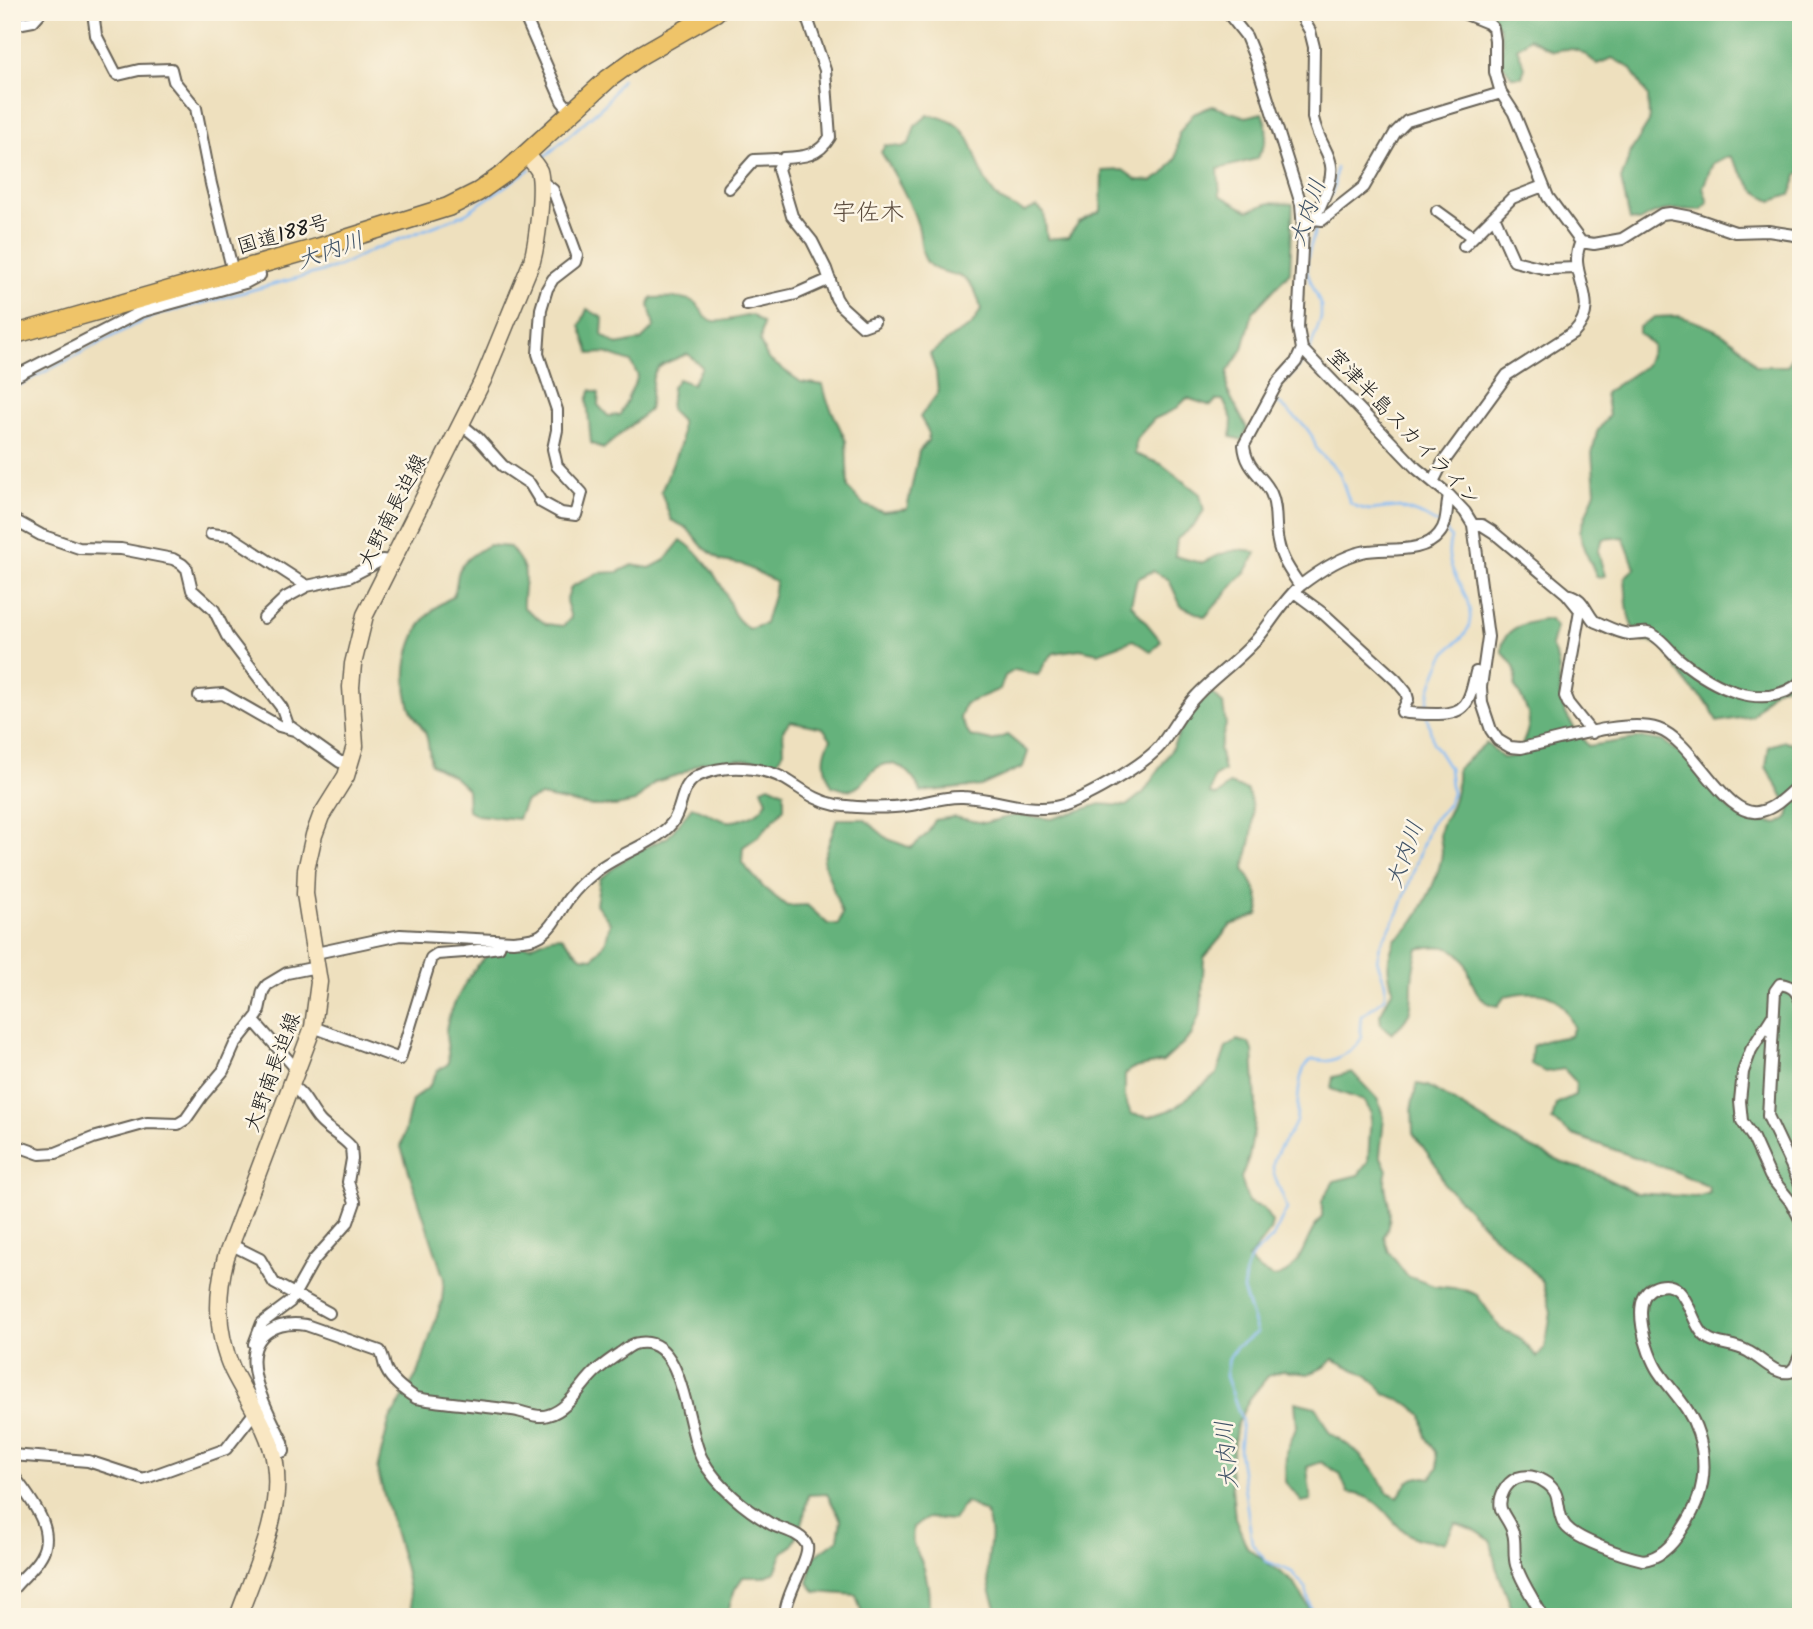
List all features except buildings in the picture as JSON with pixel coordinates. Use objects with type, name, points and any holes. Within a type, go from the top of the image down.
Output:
[{"type":"highway","name":"国道188号","points":[[12,335],[449,207],[478,192],[505,173],[534,166],[570,112],[608,79],[641,55],[716,12]]},
{"type":"main road","name":"大野南長迫線","points":[[238,1617],[272,1515],[276,1483],[273,1456],[256,1413],[233,1371],[222,1338],[220,1279],[230,1244],[313,1027],[318,1000],[316,960],[305,894],[309,851],[321,816],[346,776],[355,746],[351,687],[355,650],[365,615],[487,369],[532,261],[537,237],[534,166]]},
{"type":"street","points":[[12,25],[33,21],[41,12]]},
{"type":"street","points":[[93,12],[96,34],[118,75],[139,70],[171,69],[174,81],[196,108],[233,272]]},
{"type":"street","points":[[523,12],[562,101],[570,112]]},
{"type":"street","points":[[805,12],[825,70],[830,137],[826,144],[806,157],[784,158],[778,169],[792,216],[812,241],[841,306],[855,322],[863,326],[874,322]]},
{"type":"street","name":"室津半島スカイライン","points":[[1227,12],[1246,36],[1255,58],[1301,204],[1303,230],[1297,328],[1302,349],[1416,468],[1449,495],[1473,525],[1488,637],[1480,687],[1491,730],[1498,740],[1510,747],[1521,748],[1636,726],[1658,729],[1677,739],[1731,803],[1743,811],[1753,813],[1764,811],[1778,803],[1801,783]]},
{"type":"street","points":[[1299,12],[1310,31],[1314,47],[1315,127],[1332,166],[1332,177],[1317,220]]},
{"type":"street","points":[[1461,12],[1488,23],[1493,28],[1496,40],[1495,72],[1501,93],[1514,113],[1548,197],[1581,242],[1594,244],[1622,239],[1662,214],[1670,213],[1735,232],[1768,231],[1801,236]]},
{"type":"street","points":[[1303,230],[1364,187],[1395,132],[1407,121],[1501,93]]},
{"type":"street","points":[[729,188],[754,160],[776,159],[780,162]]},
{"type":"street","points":[[461,424],[478,438],[503,466],[530,484],[541,502],[561,513],[576,515],[582,493],[557,466],[553,449],[557,410],[538,354],[540,318],[547,289],[553,279],[575,262],[577,255],[553,190],[534,166]]},
{"type":"street","points":[[1464,246],[1513,198],[1543,186]]},
{"type":"street","points":[[1437,211],[1473,237]]},
{"type":"street","points":[[1494,216],[1514,261],[1547,269],[1578,268]]},
{"type":"street","points":[[1433,482],[1442,464],[1507,375],[1581,325],[1587,306],[1578,268],[1577,250],[1581,242]]},
{"type":"street","points":[[12,378],[140,312],[244,283],[260,275],[257,265]]},
{"type":"street","points":[[747,305],[796,294],[830,279]]},
{"type":"street","points":[[1302,349],[1296,362],[1278,382],[1244,446],[1250,464],[1271,492],[1280,549],[1297,589],[1406,692],[1408,699],[1402,712],[1451,715],[1459,712],[1471,693],[1476,670],[1483,667]]},
{"type":"street","points":[[12,1144],[40,1154],[56,1153],[93,1138],[147,1123],[178,1124],[186,1119],[223,1071],[235,1044],[247,1026],[254,1021],[267,985],[316,960],[400,934],[501,941],[530,940],[540,936],[592,874],[606,863],[665,830],[673,821],[684,789],[690,781],[713,771],[744,768],[773,774],[814,798],[830,804],[852,807],[889,808],[962,796],[1032,808],[1055,807],[1071,802],[1130,770],[1158,748],[1198,693],[1248,650],[1297,589],[1344,559],[1362,552],[1426,544],[1439,535],[1445,523],[1449,495]]},
{"type":"street","points":[[12,519],[41,535],[79,548],[121,549],[173,559],[182,564],[187,569],[192,590],[214,610],[227,636],[275,699],[294,730]]},
{"type":"street","points":[[1473,525],[1482,525],[1493,531],[1567,594],[1577,606],[1580,614],[1565,696],[1592,733]]},
{"type":"street","points":[[211,534],[230,536],[307,586]]},
{"type":"street","points":[[264,618],[285,598],[307,586],[348,577],[382,560],[390,561]]},
{"type":"street","points":[[1567,594],[1585,604],[1594,621],[1629,634],[1645,632],[1654,636],[1715,685],[1757,697],[1782,693],[1801,682]]},
{"type":"street","points":[[199,696],[223,694],[279,726],[294,730],[340,762],[351,761]]},
{"type":"street","points":[[313,1027],[400,1059],[431,958],[437,954],[491,949],[499,947],[501,941]]},
{"type":"street","points":[[1801,1002],[1796,989],[1780,985],[1775,991],[1768,1116],[1801,1186]]},
{"type":"street","points":[[1774,1014],[1751,1050],[1743,1072],[1740,1101],[1742,1121],[1770,1176],[1791,1202],[1801,1221]]},
{"type":"street","points":[[254,1021],[294,1078],[306,1104],[322,1123],[351,1147],[348,1182],[355,1202],[348,1222],[313,1261],[284,1308],[262,1323],[253,1345],[254,1350]]},
{"type":"street","points":[[230,1244],[253,1254],[274,1283],[328,1313]]},
{"type":"street","points":[[1543,1617],[1522,1583],[1515,1562],[1514,1535],[1502,1510],[1504,1490],[1514,1479],[1525,1476],[1545,1482],[1557,1494],[1562,1522],[1567,1530],[1643,1560],[1653,1559],[1677,1538],[1694,1512],[1700,1496],[1703,1464],[1699,1435],[1690,1412],[1658,1371],[1649,1354],[1641,1321],[1641,1303],[1647,1293],[1662,1286],[1671,1286],[1680,1292],[1690,1306],[1697,1328],[1710,1339],[1737,1345],[1777,1371],[1790,1372],[1801,1353]]},
{"type":"street","points":[[273,1456],[284,1451],[283,1442],[255,1378],[251,1362],[254,1350],[265,1333],[276,1327],[295,1323],[306,1325],[380,1351],[394,1380],[404,1391],[416,1398],[547,1416],[561,1409],[593,1374],[625,1350],[637,1342],[654,1343],[664,1350],[676,1369],[701,1456],[715,1480],[764,1520],[793,1533],[803,1540],[807,1547],[790,1593],[785,1617]]},
{"type":"street","points":[[12,1455],[88,1461],[143,1479],[226,1449],[256,1413]]},
{"type":"street","points":[[12,1473],[42,1519],[46,1535],[45,1548],[40,1558],[12,1590]]},
{"type":"green space","points":[[1485,12],[1801,12],[1801,173],[1798,174],[1790,195],[1772,201],[1754,190],[1730,156],[1713,163],[1703,187],[1708,203],[1701,210],[1669,210],[1654,213],[1639,221],[1630,220],[1621,180],[1631,151],[1649,122],[1648,96],[1630,68],[1612,58],[1597,64],[1577,50],[1553,51],[1529,38],[1517,48],[1525,67],[1522,77],[1512,77],[1501,62],[1502,42],[1499,27]]},
{"type":"green space","points":[[1212,106],[1246,117],[1262,113],[1267,131],[1263,148],[1256,159],[1218,169],[1220,195],[1248,211],[1269,203],[1293,204],[1290,272],[1253,312],[1243,349],[1228,371],[1227,390],[1247,428],[1243,440],[1231,437],[1232,419],[1223,400],[1216,400],[1211,406],[1187,398],[1176,409],[1154,419],[1136,439],[1135,454],[1161,464],[1200,494],[1204,510],[1194,526],[1177,539],[1175,556],[1201,563],[1236,550],[1256,553],[1247,570],[1205,617],[1181,606],[1169,580],[1153,571],[1137,579],[1131,604],[1161,641],[1151,652],[1133,640],[1098,653],[1080,649],[1054,653],[1038,675],[1015,670],[1005,676],[1000,689],[965,704],[960,718],[970,736],[992,741],[1007,735],[1028,752],[1023,767],[981,786],[921,792],[908,773],[888,764],[874,770],[853,789],[832,786],[824,762],[831,739],[823,728],[790,721],[783,730],[784,751],[777,762],[740,759],[702,762],[681,774],[655,782],[635,802],[616,806],[590,806],[540,796],[525,802],[518,819],[477,815],[468,810],[467,789],[453,776],[431,764],[425,732],[409,704],[406,673],[412,642],[419,628],[428,615],[453,597],[460,569],[474,554],[488,545],[510,547],[524,570],[523,607],[546,624],[563,626],[571,618],[566,601],[571,587],[598,573],[618,572],[632,565],[650,568],[665,560],[681,540],[693,549],[709,568],[722,587],[734,614],[749,629],[765,624],[773,597],[775,581],[741,564],[721,561],[702,546],[687,528],[671,520],[661,492],[681,442],[681,421],[670,410],[672,387],[678,379],[692,384],[702,367],[688,354],[658,368],[653,378],[649,410],[603,449],[591,443],[587,400],[591,390],[599,393],[598,405],[608,416],[620,415],[638,376],[631,362],[605,353],[590,354],[580,326],[587,309],[603,318],[602,335],[617,345],[641,340],[654,327],[649,305],[651,298],[690,300],[714,321],[752,315],[763,324],[760,342],[768,359],[801,382],[823,385],[846,441],[848,488],[864,505],[883,512],[907,509],[919,451],[928,441],[928,431],[920,417],[938,393],[936,372],[930,354],[971,326],[981,310],[970,284],[954,274],[938,270],[925,259],[911,207],[881,152],[885,145],[902,147],[909,144],[915,126],[928,115],[946,119],[967,136],[982,174],[999,199],[1024,212],[1037,207],[1044,213],[1047,239],[1068,237],[1079,222],[1101,211],[1102,171],[1123,170],[1137,180],[1152,181],[1164,174],[1176,158],[1179,133],[1193,114]]},
{"type":"green space","points":[[1679,316],[1723,334],[1741,347],[1756,366],[1787,366],[1797,350],[1798,323],[1801,321],[1801,689],[1791,686],[1777,688],[1752,716],[1717,722],[1710,706],[1688,685],[1663,647],[1644,642],[1633,628],[1628,612],[1625,577],[1635,568],[1623,537],[1603,539],[1598,551],[1605,576],[1597,577],[1584,549],[1580,531],[1595,491],[1592,453],[1597,432],[1609,415],[1605,393],[1646,365],[1653,346],[1639,333],[1639,327],[1655,317]]},
{"type":"green space","points":[[1549,619],[1556,627],[1551,646],[1558,666],[1563,706],[1588,746],[1641,738],[1663,741],[1688,759],[1731,811],[1778,824],[1788,818],[1790,808],[1766,767],[1769,746],[1785,741],[1801,745],[1801,1617],[1515,1617],[1496,1567],[1491,1541],[1475,1530],[1455,1523],[1445,1542],[1416,1538],[1398,1526],[1370,1499],[1348,1493],[1340,1474],[1321,1462],[1307,1467],[1311,1500],[1302,1502],[1285,1482],[1286,1452],[1297,1426],[1295,1402],[1316,1407],[1329,1432],[1355,1450],[1375,1472],[1387,1492],[1398,1497],[1411,1480],[1419,1477],[1431,1478],[1438,1467],[1436,1452],[1426,1437],[1422,1415],[1411,1405],[1386,1394],[1368,1376],[1333,1359],[1325,1367],[1309,1374],[1282,1371],[1268,1376],[1251,1397],[1237,1423],[1230,1467],[1235,1518],[1247,1547],[1294,1583],[1315,1617],[1001,1617],[988,1581],[991,1535],[989,1522],[986,1513],[966,1502],[953,1520],[928,1518],[913,1527],[913,1544],[923,1565],[927,1584],[928,1617],[863,1617],[856,1595],[816,1592],[808,1583],[814,1557],[838,1539],[841,1520],[827,1494],[808,1495],[803,1521],[793,1545],[783,1552],[775,1572],[764,1577],[743,1577],[735,1589],[726,1617],[414,1617],[405,1569],[377,1470],[389,1421],[419,1371],[442,1300],[444,1279],[401,1147],[412,1100],[429,1087],[437,1071],[448,1064],[446,1032],[450,1015],[466,983],[483,959],[505,946],[531,946],[551,937],[561,936],[581,957],[593,958],[606,941],[610,923],[596,904],[600,879],[631,854],[668,837],[692,807],[730,821],[755,814],[767,801],[762,788],[769,785],[784,792],[784,808],[759,836],[743,847],[742,863],[764,888],[787,906],[807,905],[828,924],[838,925],[842,914],[823,860],[837,819],[864,819],[888,839],[911,848],[927,834],[935,820],[954,817],[984,823],[1016,815],[1052,819],[1100,804],[1126,806],[1144,792],[1170,752],[1190,711],[1211,692],[1223,704],[1226,725],[1219,749],[1224,771],[1214,777],[1210,794],[1217,796],[1229,784],[1247,790],[1253,820],[1244,869],[1256,891],[1258,915],[1231,925],[1204,958],[1201,1011],[1191,1036],[1163,1062],[1131,1069],[1125,1075],[1125,1098],[1131,1114],[1149,1117],[1173,1109],[1217,1074],[1226,1048],[1237,1040],[1249,1043],[1253,1050],[1256,1104],[1249,1157],[1241,1178],[1248,1202],[1263,1208],[1272,1222],[1270,1231],[1248,1259],[1258,1269],[1273,1277],[1283,1274],[1297,1261],[1315,1225],[1322,1217],[1322,1201],[1334,1181],[1358,1175],[1368,1162],[1371,1112],[1364,1101],[1331,1089],[1333,1077],[1352,1072],[1378,1100],[1384,1118],[1380,1155],[1387,1170],[1385,1186],[1390,1216],[1384,1236],[1389,1252],[1407,1276],[1434,1286],[1462,1289],[1477,1295],[1501,1329],[1519,1337],[1537,1357],[1545,1348],[1551,1312],[1543,1283],[1523,1260],[1496,1238],[1445,1185],[1436,1165],[1413,1133],[1412,1104],[1417,1084],[1428,1086],[1521,1143],[1563,1163],[1593,1172],[1636,1193],[1696,1197],[1710,1193],[1709,1187],[1674,1171],[1573,1135],[1552,1120],[1556,1104],[1575,1095],[1576,1082],[1564,1069],[1545,1072],[1531,1064],[1532,1046],[1570,1036],[1574,1027],[1556,999],[1529,992],[1505,996],[1498,1006],[1485,1001],[1477,992],[1462,958],[1454,950],[1440,947],[1418,949],[1413,972],[1411,1006],[1406,1019],[1391,1033],[1381,1025],[1380,1015],[1393,989],[1388,969],[1390,953],[1395,939],[1411,925],[1426,900],[1437,873],[1442,851],[1440,830],[1454,798],[1457,769],[1486,743],[1503,758],[1517,756],[1528,729],[1526,706],[1515,687],[1514,668],[1502,652],[1503,643],[1506,636],[1518,627]]},
{"type":"waterway","name":"大内川","points":[[618,60],[626,52],[695,12]]},
{"type":"waterway","name":"大内川","points":[[541,160],[605,104],[622,79]]},
{"type":"waterway","name":"大内川","points":[[1331,195],[1336,168]]},
{"type":"waterway","name":"大内川","points":[[12,389],[157,315],[335,268],[372,250],[463,215],[530,169]]},
{"type":"waterway","name":"大内川","points":[[1309,353],[1321,318],[1321,306],[1307,272],[1307,259],[1317,223]]},
{"type":"waterway","name":"大内川","points":[[1285,382],[1306,359]]},
{"type":"waterway","name":"大内川","points":[[1275,396],[1274,399],[1305,426],[1317,450],[1339,472],[1350,503],[1369,510],[1399,507],[1440,525]]},
{"type":"waterway","name":"大内川","points":[[1426,709],[1443,658],[1464,635],[1470,619],[1466,598],[1450,561],[1451,538],[1445,529]]},
{"type":"waterway","name":"大内川","points":[[1313,1617],[1306,1589],[1292,1572],[1266,1561],[1252,1543],[1239,1450],[1242,1421],[1226,1376],[1229,1358],[1236,1347],[1257,1333],[1243,1290],[1246,1269],[1253,1255],[1272,1239],[1287,1209],[1274,1174],[1273,1162],[1296,1121],[1303,1070],[1312,1060],[1333,1060],[1352,1049],[1362,1037],[1361,1016],[1385,998],[1385,983],[1377,960],[1380,945],[1399,912],[1430,824],[1447,806],[1452,794],[1449,768],[1433,743],[1427,716]]},
{"type":"district","name":"宇佐木","points":[[868,212]]}]
